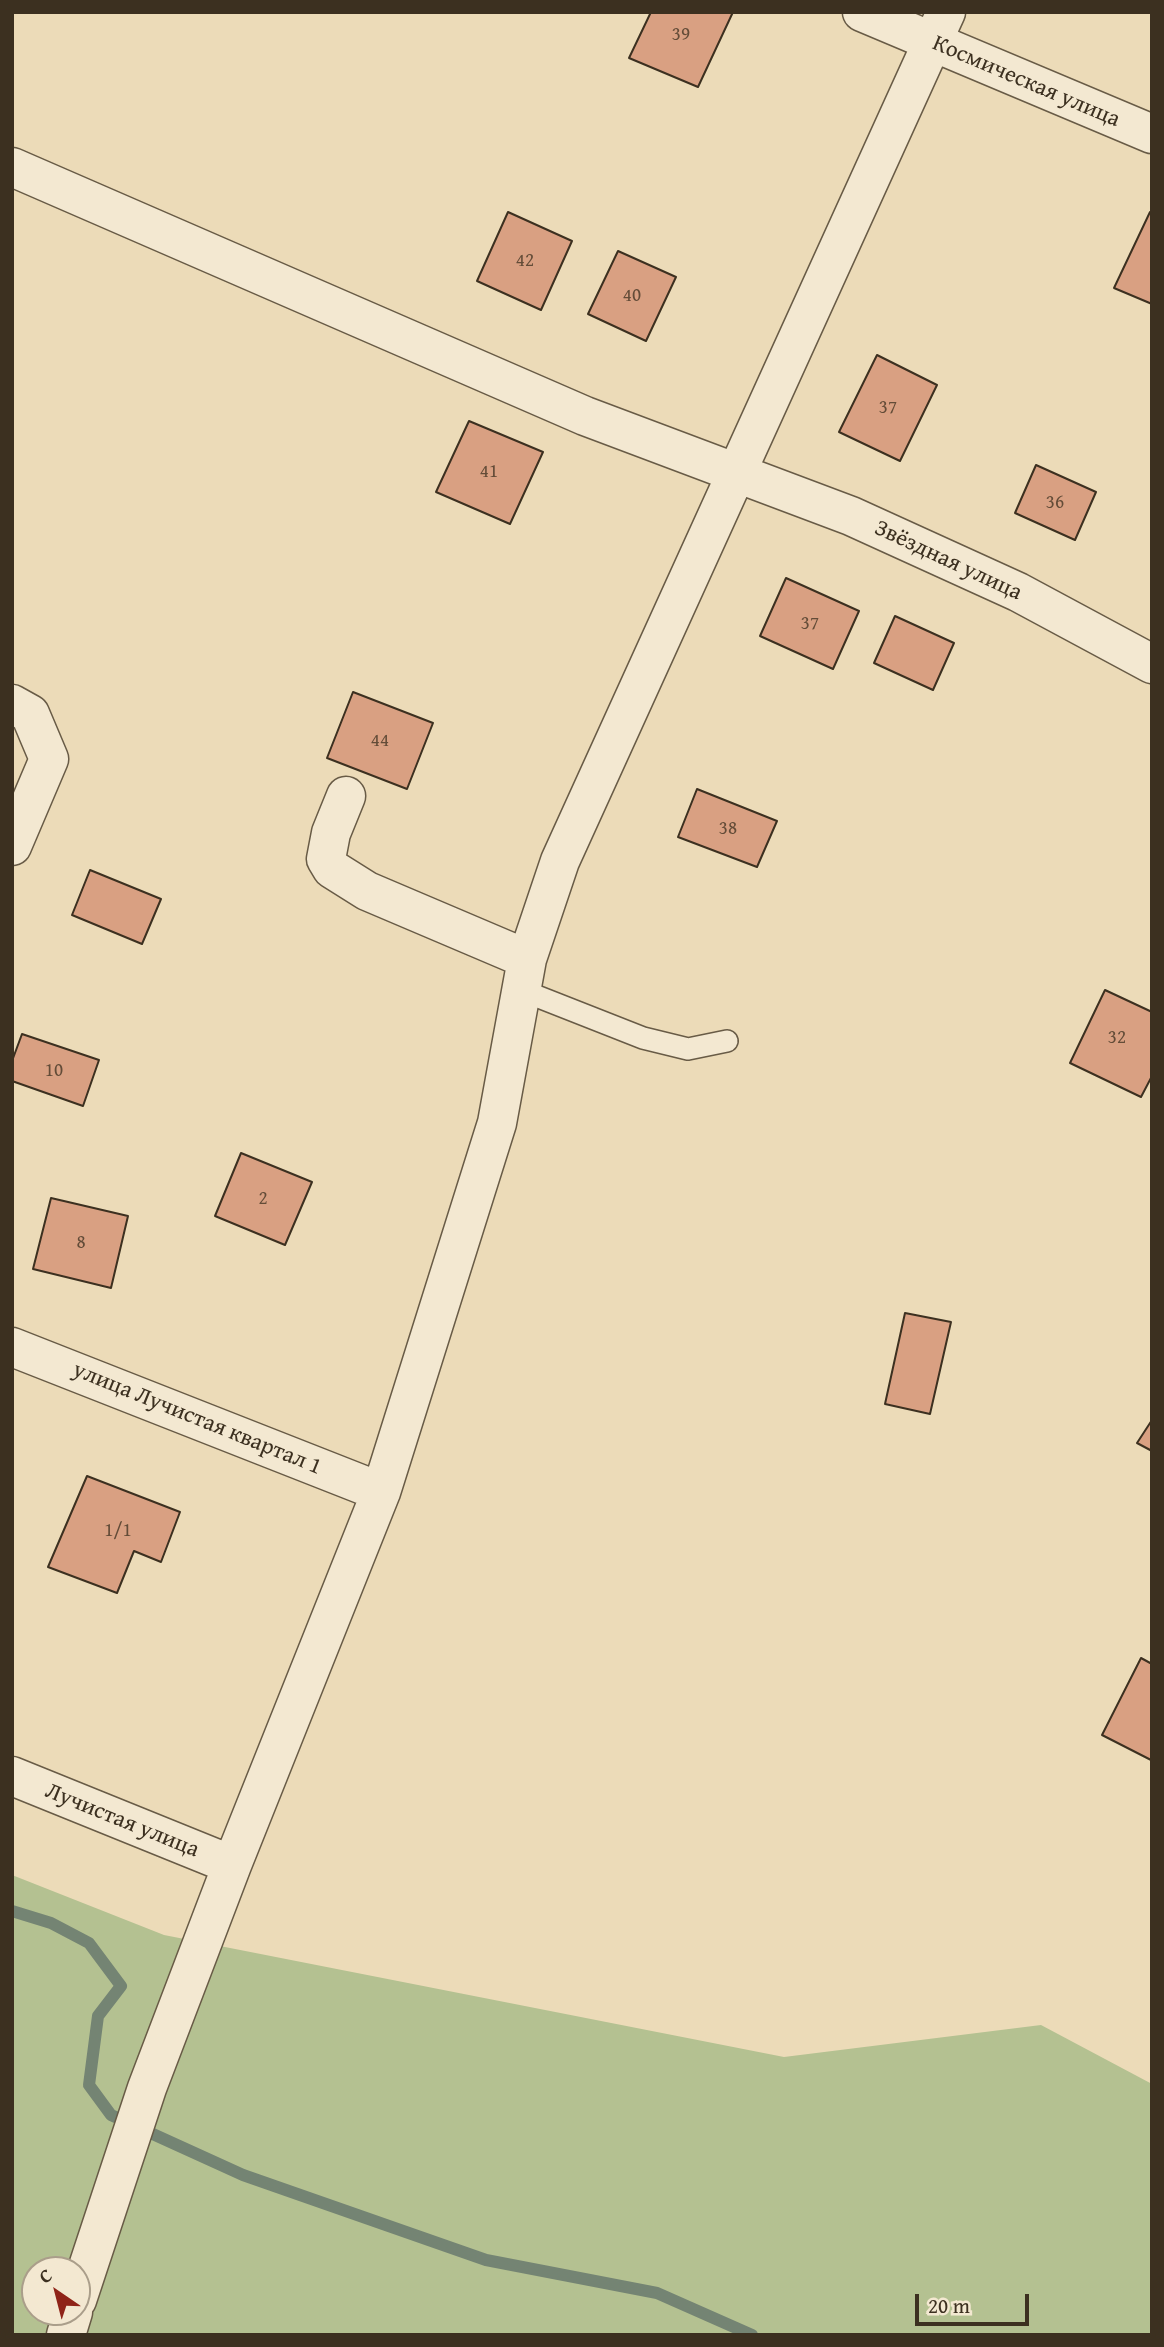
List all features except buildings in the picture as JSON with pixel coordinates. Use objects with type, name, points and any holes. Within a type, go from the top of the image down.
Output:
[{"type":"street","name":"Космическая улица","points":[[862,12],[939,28],[1152,134]]},
{"type":"street","points":[[91,2256],[147,2088],[232,1865],[381,1492],[497,1123],[524,975],[560,861],[939,28]]},
{"type":"street","name":"Звёздная улица","points":[[12,167],[585,416],[851,516],[1018,592],[1152,664]]},
{"type":"street","points":[[12,704],[30,714],[49,759],[12,846]]},
{"type":"street","points":[[345,796],[331,833],[326,859],[332,869],[367,891],[524,975]]},
{"type":"street","name":"улица Лучистая квартал 1","points":[[12,1347],[381,1492]]},
{"type":"street","name":"Лучистая улица","points":[[12,1776],[232,1865]]},
{"type":"lane","points":[[524,975],[643,1038],[688,1049],[727,1041]]},
{"type":"green space","points":[[12,1875],[164,1935],[784,2057],[1041,2025],[1152,2084],[1152,2335],[12,2335]]},
{"type":"waterway","points":[[12,1911],[51,1923],[89,1943],[121,1986],[98,2016],[89,2085],[111,2115],[243,2175],[486,2260],[657,2293],[752,2335]]}]
